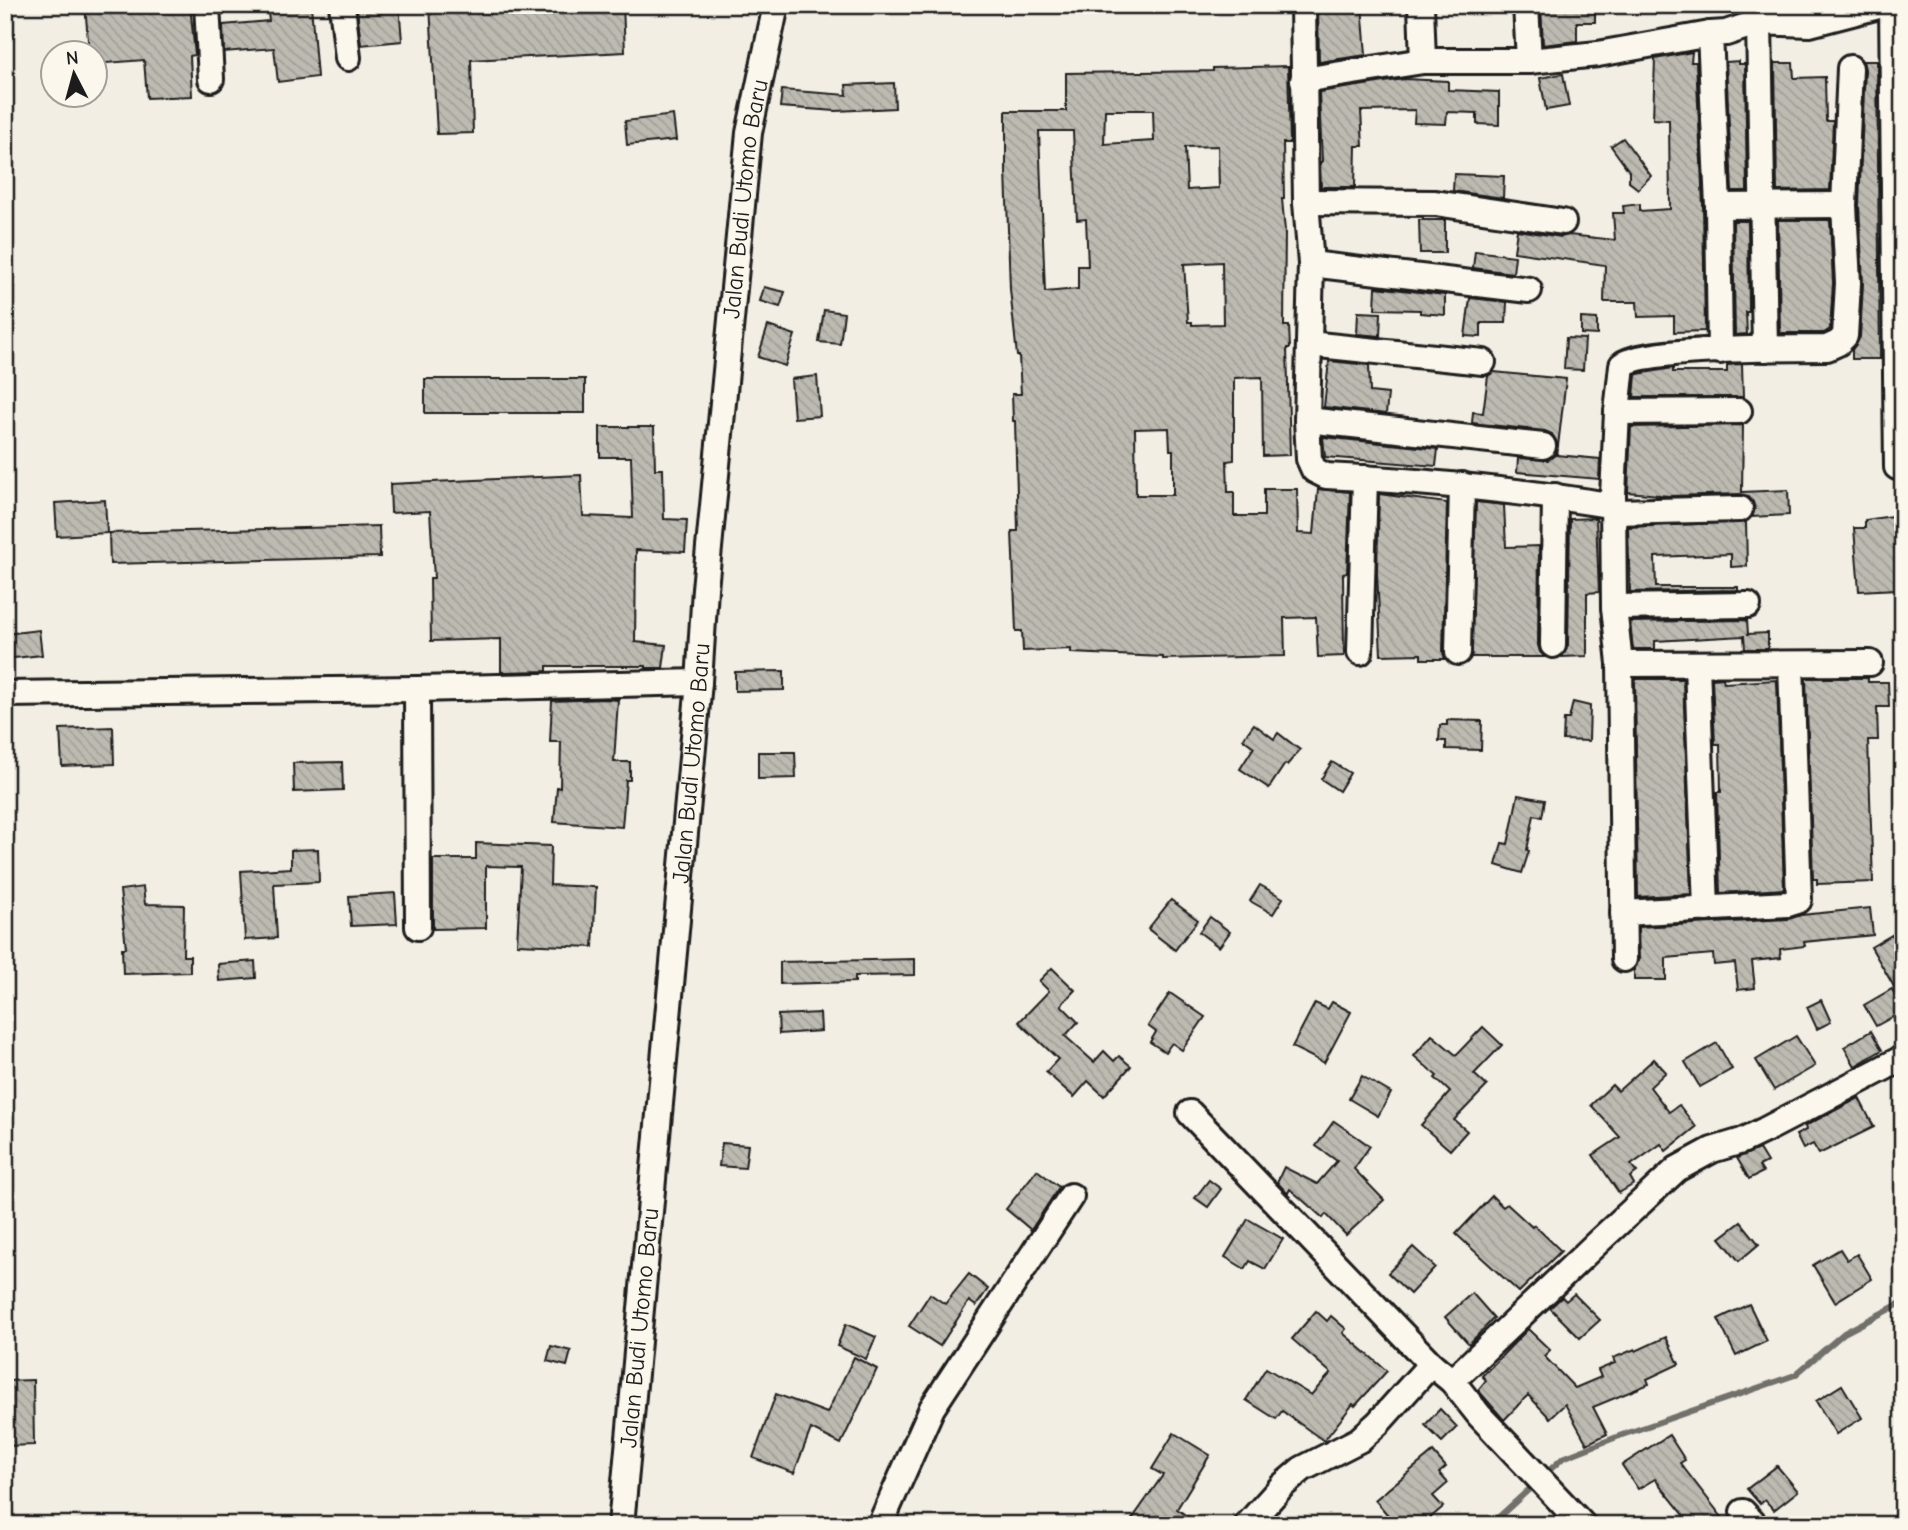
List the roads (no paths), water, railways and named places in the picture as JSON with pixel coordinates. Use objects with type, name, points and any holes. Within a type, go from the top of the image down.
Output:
[{"type":"street","points":[[207,5],[211,79]]},
{"type":"street","points":[[342,5],[348,58]]},
{"type":"street","name":"Jalan Budi Utomo Baru","points":[[621,1525],[749,133],[775,5]]},
{"type":"street","points":[[1303,5],[1306,202],[1311,264],[1307,420],[1309,459],[1314,470],[1326,476],[1462,485],[1555,496],[1615,509],[1740,509]]},
{"type":"street","points":[[1421,5],[1423,61]]},
{"type":"street","points":[[1526,5],[1529,61]]},
{"type":"street","points":[[1303,80],[1423,61],[1529,61],[1598,54],[1726,33],[1759,22],[1810,24],[1883,5]]},
{"type":"street","points":[[1892,5],[1897,467]]},
{"type":"street","points":[[1759,22],[1765,349]]},
{"type":"street","points":[[1710,34],[1718,206],[1720,351]]},
{"type":"street","points":[[1624,959],[1620,664],[1614,607],[1617,412],[1621,371],[1626,360],[1667,354],[1827,348],[1845,336],[1847,284],[1844,205],[1850,68]]},
{"type":"street","points":[[1306,202],[1435,203],[1563,222]]},
{"type":"street","points":[[1718,206],[1844,205]]},
{"type":"street","points":[[1311,264],[1530,290]]},
{"type":"street","points":[[1309,344],[1483,362]]},
{"type":"street","points":[[1617,412],[1739,411]]},
{"type":"street","points":[[1307,420],[1542,446]]},
{"type":"street","points":[[1360,652],[1365,478]]},
{"type":"street","points":[[1458,652],[1462,485]]},
{"type":"street","points":[[1553,645],[1555,496]]},
{"type":"street","points":[[1614,607],[1748,605]]},
{"type":"street","points":[[1620,664],[1870,663]]},
{"type":"street","points":[[1698,664],[1706,909]]},
{"type":"street","points":[[1623,913],[1788,904],[1799,900],[1791,664]]},
{"type":"street","points":[[5,694],[416,689],[699,682]]},
{"type":"street","points":[[416,689],[418,928]]},
{"type":"street","points":[[1452,1381],[1677,1169],[1712,1150],[1742,1141],[1765,1130],[1903,1059]]},
{"type":"street","points":[[1190,1113],[1431,1364],[1452,1381],[1583,1525]]},
{"type":"street","points":[[880,1525],[932,1408],[1071,1196]]},
{"type":"street","points":[[1247,1525],[1282,1486],[1302,1469],[1359,1440],[1378,1423],[1431,1364]]},
{"type":"waterway","points":[[1543,1476],[1563,1458],[1795,1375],[1844,1333],[1903,1302]]},
{"type":"waterway","points":[[1490,1525],[1535,1484]]}]
